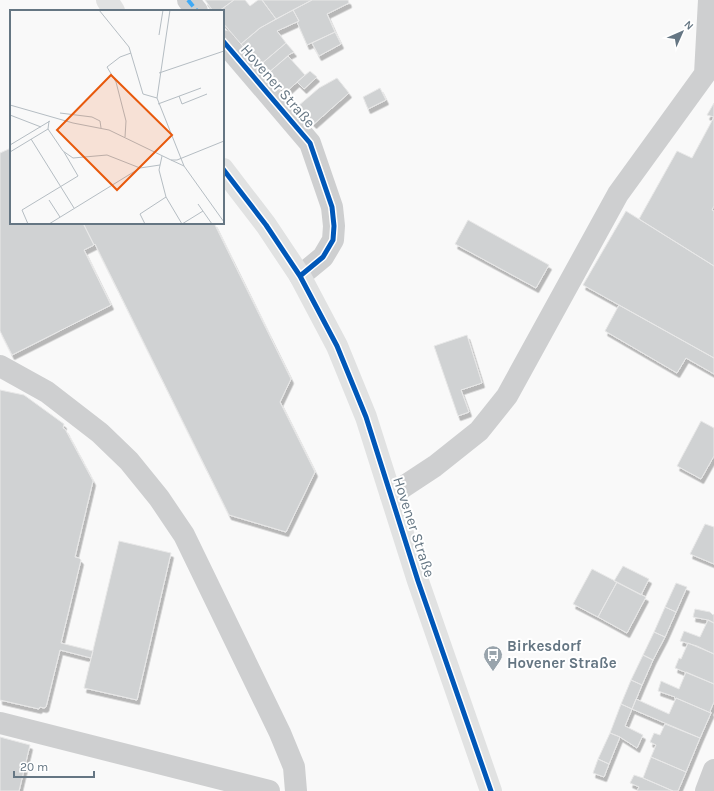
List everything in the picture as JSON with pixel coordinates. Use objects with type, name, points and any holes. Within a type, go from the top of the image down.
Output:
[{"type":"main road","points":[[107,0],[113,10]]},
{"type":"main road","name":"Hovener Straße","points":[[224,170],[266,225],[300,276],[337,346],[366,417],[418,581],[491,791]]},
{"type":"street","points":[[188,0],[196,10]]},
{"type":"street","points":[[391,495],[435,466],[479,431],[507,396],[618,194],[705,74],[709,0]]},
{"type":"street","name":"Hovener Straße","points":[[224,42],[310,143],[332,207],[334,226],[332,240],[324,257],[300,276]]},
{"type":"street","points":[[0,366],[47,392],[100,433],[129,461],[184,535],[280,733],[294,767],[296,791]]},
{"type":"street","points":[[0,723],[269,791]]},
{"type":"street","points":[[706,791],[714,770]]},
{"type":"building","points":[[205,0],[234,0],[220,10],[212,10]]},
{"type":"building","points":[[234,0],[245,0],[250,6],[258,0],[262,0],[276,19],[260,28],[241,44],[224,24],[224,10],[220,10]]},
{"type":"building","points":[[262,0],[312,0],[276,19]]},
{"type":"building","points":[[312,0],[348,0],[349,3],[327,14],[335,32],[307,45],[297,22],[299,21],[293,10]]},
{"type":"building","points":[[293,10],[299,21],[277,31],[286,43],[260,65],[241,44],[260,28]]},
{"type":"building","points":[[335,32],[341,44],[319,56],[312,43]]},
{"type":"building","points":[[286,43],[294,52],[267,74],[260,65]]},
{"type":"building","points":[[288,56],[305,75],[285,93],[267,74]]},
{"type":"building","points":[[310,71],[317,77],[304,89],[297,82]]},
{"type":"building","points":[[337,78],[349,93],[314,124],[297,107],[319,88]]},
{"type":"building","points":[[380,88],[386,100],[368,109],[363,97]]},
{"type":"building","points":[[714,103],[714,117],[707,115]]},
{"type":"building","points":[[714,117],[714,206],[712,210],[714,211],[714,266],[639,219],[677,151],[692,158]]},
{"type":"building","points":[[10,148],[10,224],[84,224],[94,245],[84,250],[111,305],[12,355],[0,331],[0,153]]},
{"type":"building","points":[[626,211],[714,266],[714,358],[583,285]]},
{"type":"building","points":[[468,220],[549,265],[536,288],[455,244]]},
{"type":"building","points":[[84,224],[214,224],[291,379],[280,402],[315,472],[286,532],[229,515],[95,244],[94,245]]},
{"type":"building","points":[[619,305],[714,358],[714,374],[686,358],[677,373],[605,331]]},
{"type":"building","points":[[467,335],[482,383],[461,390],[469,412],[458,416],[434,346]]},
{"type":"building","points":[[0,390],[24,395],[64,424],[63,428],[65,429],[93,481],[75,557],[81,560],[61,643],[93,651],[91,658],[60,650],[46,707],[40,707],[39,709],[0,700]]},
{"type":"building","points":[[701,421],[714,428],[714,456],[701,479],[677,466]]},
{"type":"building","points":[[705,524],[714,527],[714,564],[690,554]]},
{"type":"building","points":[[119,541],[171,553],[137,700],[84,688]]},
{"type":"building","points":[[623,566],[649,579],[641,595],[614,581]]},
{"type":"building","points":[[592,569],[617,582],[598,617],[573,604]]},
{"type":"building","points":[[617,582],[646,597],[627,633],[598,617]]},
{"type":"building","points":[[676,583],[687,587],[676,612],[665,607]]},
{"type":"building","points":[[665,607],[676,612],[665,637],[654,632]]},
{"type":"building","points":[[695,609],[710,612],[713,615],[714,614],[714,623],[708,620],[693,617]]},
{"type":"building","points":[[708,620],[714,623],[714,654],[697,646],[680,641],[684,631],[700,637]]},
{"type":"building","points":[[654,632],[665,637],[653,660],[643,655]]},
{"type":"building","points":[[688,643],[714,654],[714,684],[675,668]]},
{"type":"building","points":[[643,655],[653,660],[642,685],[631,680]]},
{"type":"building","points":[[686,672],[714,684],[714,702],[710,711],[711,713],[658,691],[661,681],[679,689]]},
{"type":"building","points":[[631,680],[642,685],[632,709],[621,704]]},
{"type":"building","points":[[676,698],[711,713],[700,738],[632,709],[636,699],[669,714]]},
{"type":"building","points":[[621,704],[632,709],[625,726],[643,735],[637,748],[620,737],[610,733]]},
{"type":"building","points":[[665,724],[700,738],[686,772],[651,757],[656,745],[650,742],[654,733],[660,735]]},
{"type":"building","points":[[610,733],[620,737],[609,764],[598,759]]},
{"type":"building","points":[[0,737],[30,745],[19,791],[0,791]]},
{"type":"building","points":[[651,757],[686,772],[678,791],[673,791],[643,778]]},
{"type":"building","points":[[598,759],[609,764],[604,777],[593,773]]},
{"type":"building","points":[[634,775],[673,791],[637,791],[639,787],[630,783]]},
{"type":"marked path","points":[[188,0],[196,10]]},
{"type":"cycle path","points":[[224,42],[310,143],[332,207],[334,226],[333,240],[323,257],[300,276]]},
{"type":"cycle path","points":[[224,170],[266,225],[300,276],[337,346],[366,417],[418,581],[491,791]]},
{"type":"place","name":"Birkesdorf Hovener Straße","points":[[493,672]]}]
